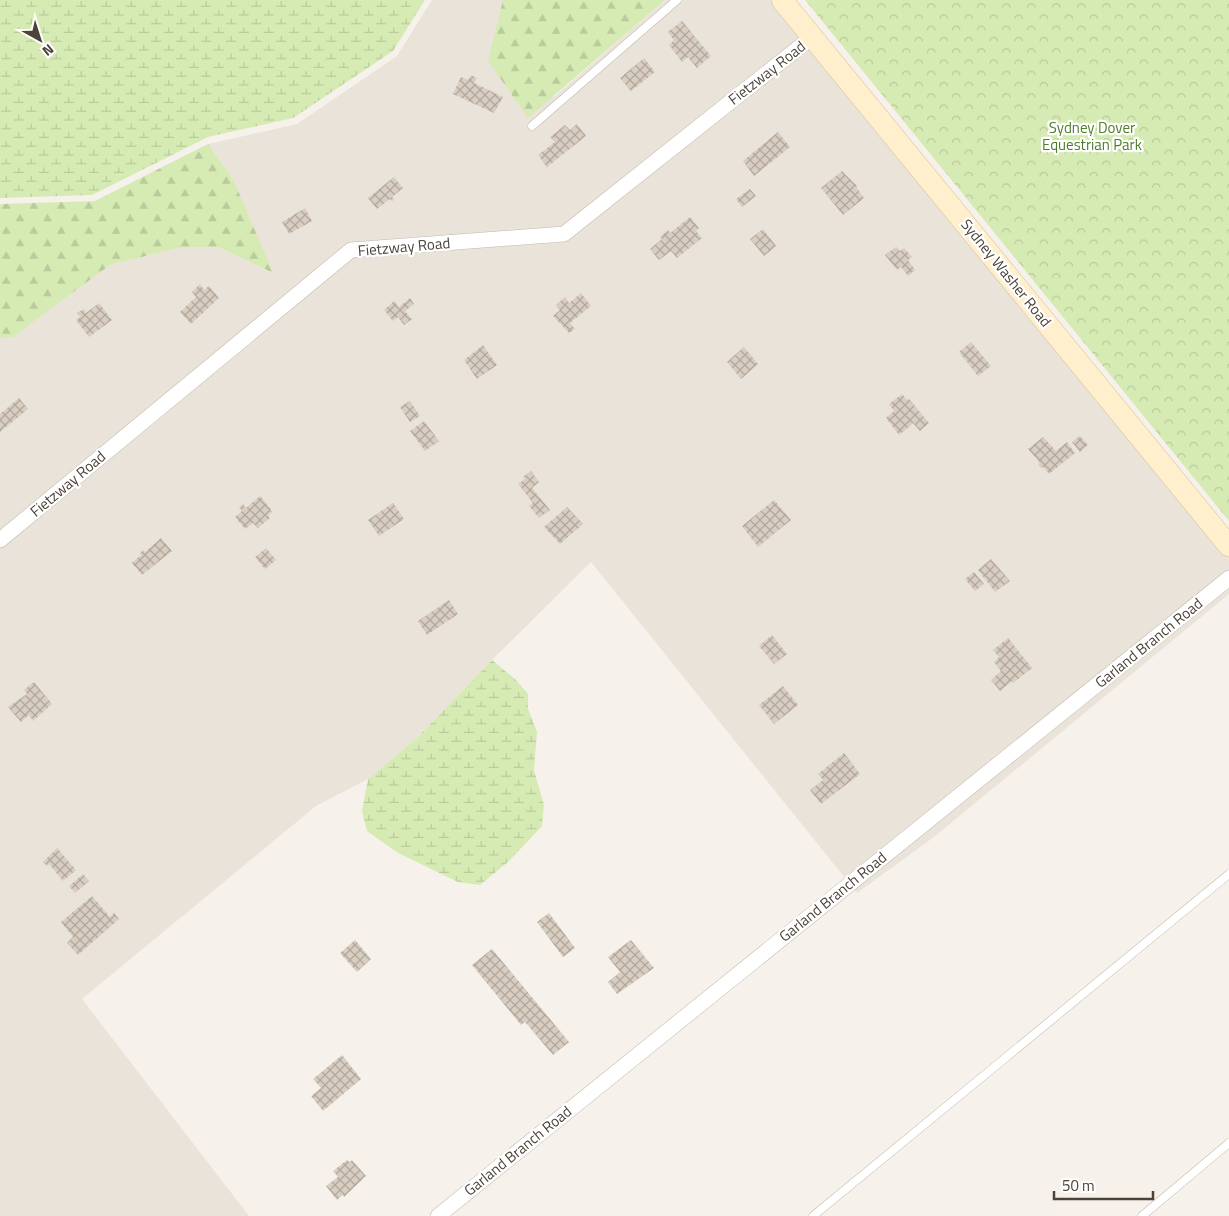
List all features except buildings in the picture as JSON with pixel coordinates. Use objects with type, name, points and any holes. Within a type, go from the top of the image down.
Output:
[{"type":"street","name":"Sydney Washer Road","points":[[782,0],[1229,546]]},
{"type":"street","name":"Fietzway Road","points":[[0,540],[351,250],[564,234],[812,37]]},
{"type":"street","name":"Garland Branch Road","points":[[438,1216],[1229,578]]},
{"type":"lane","points":[[532,126],[677,0]]},
{"type":"lane","points":[[812,1216],[1229,874]]},
{"type":"lane","points":[[1142,1216],[1229,1143]]},
{"type":"shaded area","points":[[432,0],[503,0],[503,4],[554,97],[665,0],[773,0],[1229,556],[1229,594],[934,837],[857,893],[591,562],[492,660],[417,738],[368,779],[316,806],[82,999],[249,1216],[0,1216],[0,338],[13,337],[110,265],[178,248],[218,247],[272,273],[234,181],[208,144],[297,124],[397,56]]},
{"type":"green space","points":[[0,0],[425,0],[393,51],[293,118],[208,137],[92,195],[0,198]]},
{"type":"green space","points":[[503,0],[665,0],[528,118],[488,61]]},
{"type":"green space","name":"Sydney Dover Equestrian Park","points":[[805,0],[1229,0],[1229,521]]},
{"type":"green space","points":[[208,144],[234,181],[273,273],[218,247],[178,248],[110,265],[13,337],[0,338],[0,204],[95,201]]},
{"type":"green space","points":[[492,660],[516,680],[528,694],[528,709],[537,732],[534,770],[544,805],[542,826],[509,861],[480,885],[458,882],[398,853],[367,831],[362,811],[368,779],[417,738]]}]
